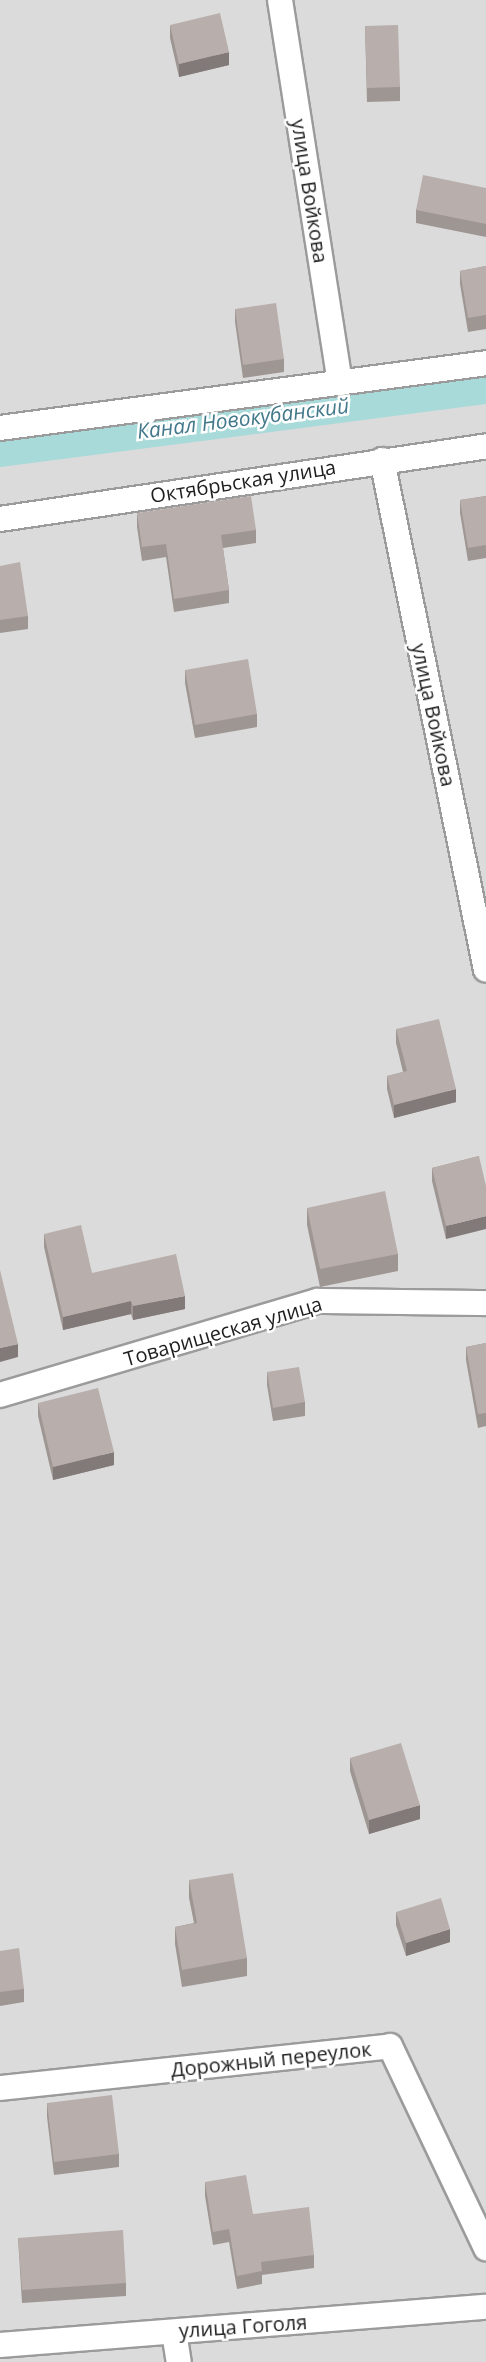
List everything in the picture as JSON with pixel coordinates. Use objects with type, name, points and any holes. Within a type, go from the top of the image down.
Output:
[{"type":"street","name":"улица Войкова","points":[[280,0],[340,383]]},
{"type":"street","points":[[0,428],[486,363]]},
{"type":"street","name":"Октябрьская улица","points":[[0,519],[382,459],[486,446]]},
{"type":"street","name":"улица Войкова","points":[[382,459],[486,970]]},
{"type":"street","name":"Товарищеская улица","points":[[0,1395],[317,1301],[486,1303]]},
{"type":"street","name":"Дорожный переулок","points":[[0,2088],[390,2046],[486,2248]]},
{"type":"street","name":"улица Гоголя","points":[[0,2345],[486,2307]]},
{"type":"street","points":[[174,2332],[179,2362]]},
{"type":"shaded area","points":[[0,0],[486,0],[486,2362],[0,2362]]},
{"type":"building","points":[[220,13],[229,52],[179,64],[170,25]]},
{"type":"building","points":[[398,25],[400,87],[367,88],[365,26]]},
{"type":"building","points":[[423,175],[486,188],[486,224],[416,210]]},
{"type":"building","points":[[486,266],[486,315],[468,318],[460,271]]},
{"type":"building","points":[[276,303],[284,359],[243,365],[235,309]]},
{"type":"building","points":[[251,496],[256,530],[221,535],[229,590],[174,599],[166,544],[142,547],[137,513]]},
{"type":"building","points":[[486,496],[486,545],[468,548],[460,500]]},
{"type":"building","points":[[20,562],[28,616],[0,620],[0,566]]},
{"type":"building","points":[[248,659],[257,714],[195,725],[185,670]]},
{"type":"building","points":[[439,1019],[456,1089],[394,1105],[387,1076],[407,1071],[396,1029]]},
{"type":"building","points":[[479,1156],[486,1186],[486,1216],[446,1226],[432,1168]]},
{"type":"building","points":[[385,1191],[398,1254],[320,1269],[307,1208]]},
{"type":"building","points":[[81,1225],[92,1273],[176,1254],[185,1296],[133,1306],[131,1301],[63,1317],[44,1234]]},
{"type":"building","points":[[0,1270],[18,1344],[0,1348]]},
{"type":"building","points":[[486,1343],[486,1413],[478,1414],[466,1347]]},
{"type":"building","points":[[299,1367],[305,1402],[273,1408],[267,1372]]},
{"type":"building","points":[[98,1388],[114,1452],[53,1467],[38,1403]]},
{"type":"building","points":[[401,1743],[420,1805],[369,1820],[350,1758]]},
{"type":"building","points":[[233,1873],[247,1958],[182,1970],[175,1927],[197,1923],[189,1880]]},
{"type":"building","points":[[441,1898],[450,1929],[406,1943],[396,1912]]},
{"type":"building","points":[[19,1948],[24,1989],[0,1992],[0,1951]]},
{"type":"building","points":[[112,2095],[119,2154],[54,2162],[47,2103]]},
{"type":"building","points":[[246,2175],[253,2214],[309,2207],[314,2255],[261,2262],[262,2271],[237,2276],[229,2229],[213,2232],[205,2182]]},
{"type":"building","points":[[123,2230],[126,2283],[22,2290],[18,2238]]},
{"type":"waterway","name":"Канал Новокубанский","points":[[0,450],[486,387]]}]
